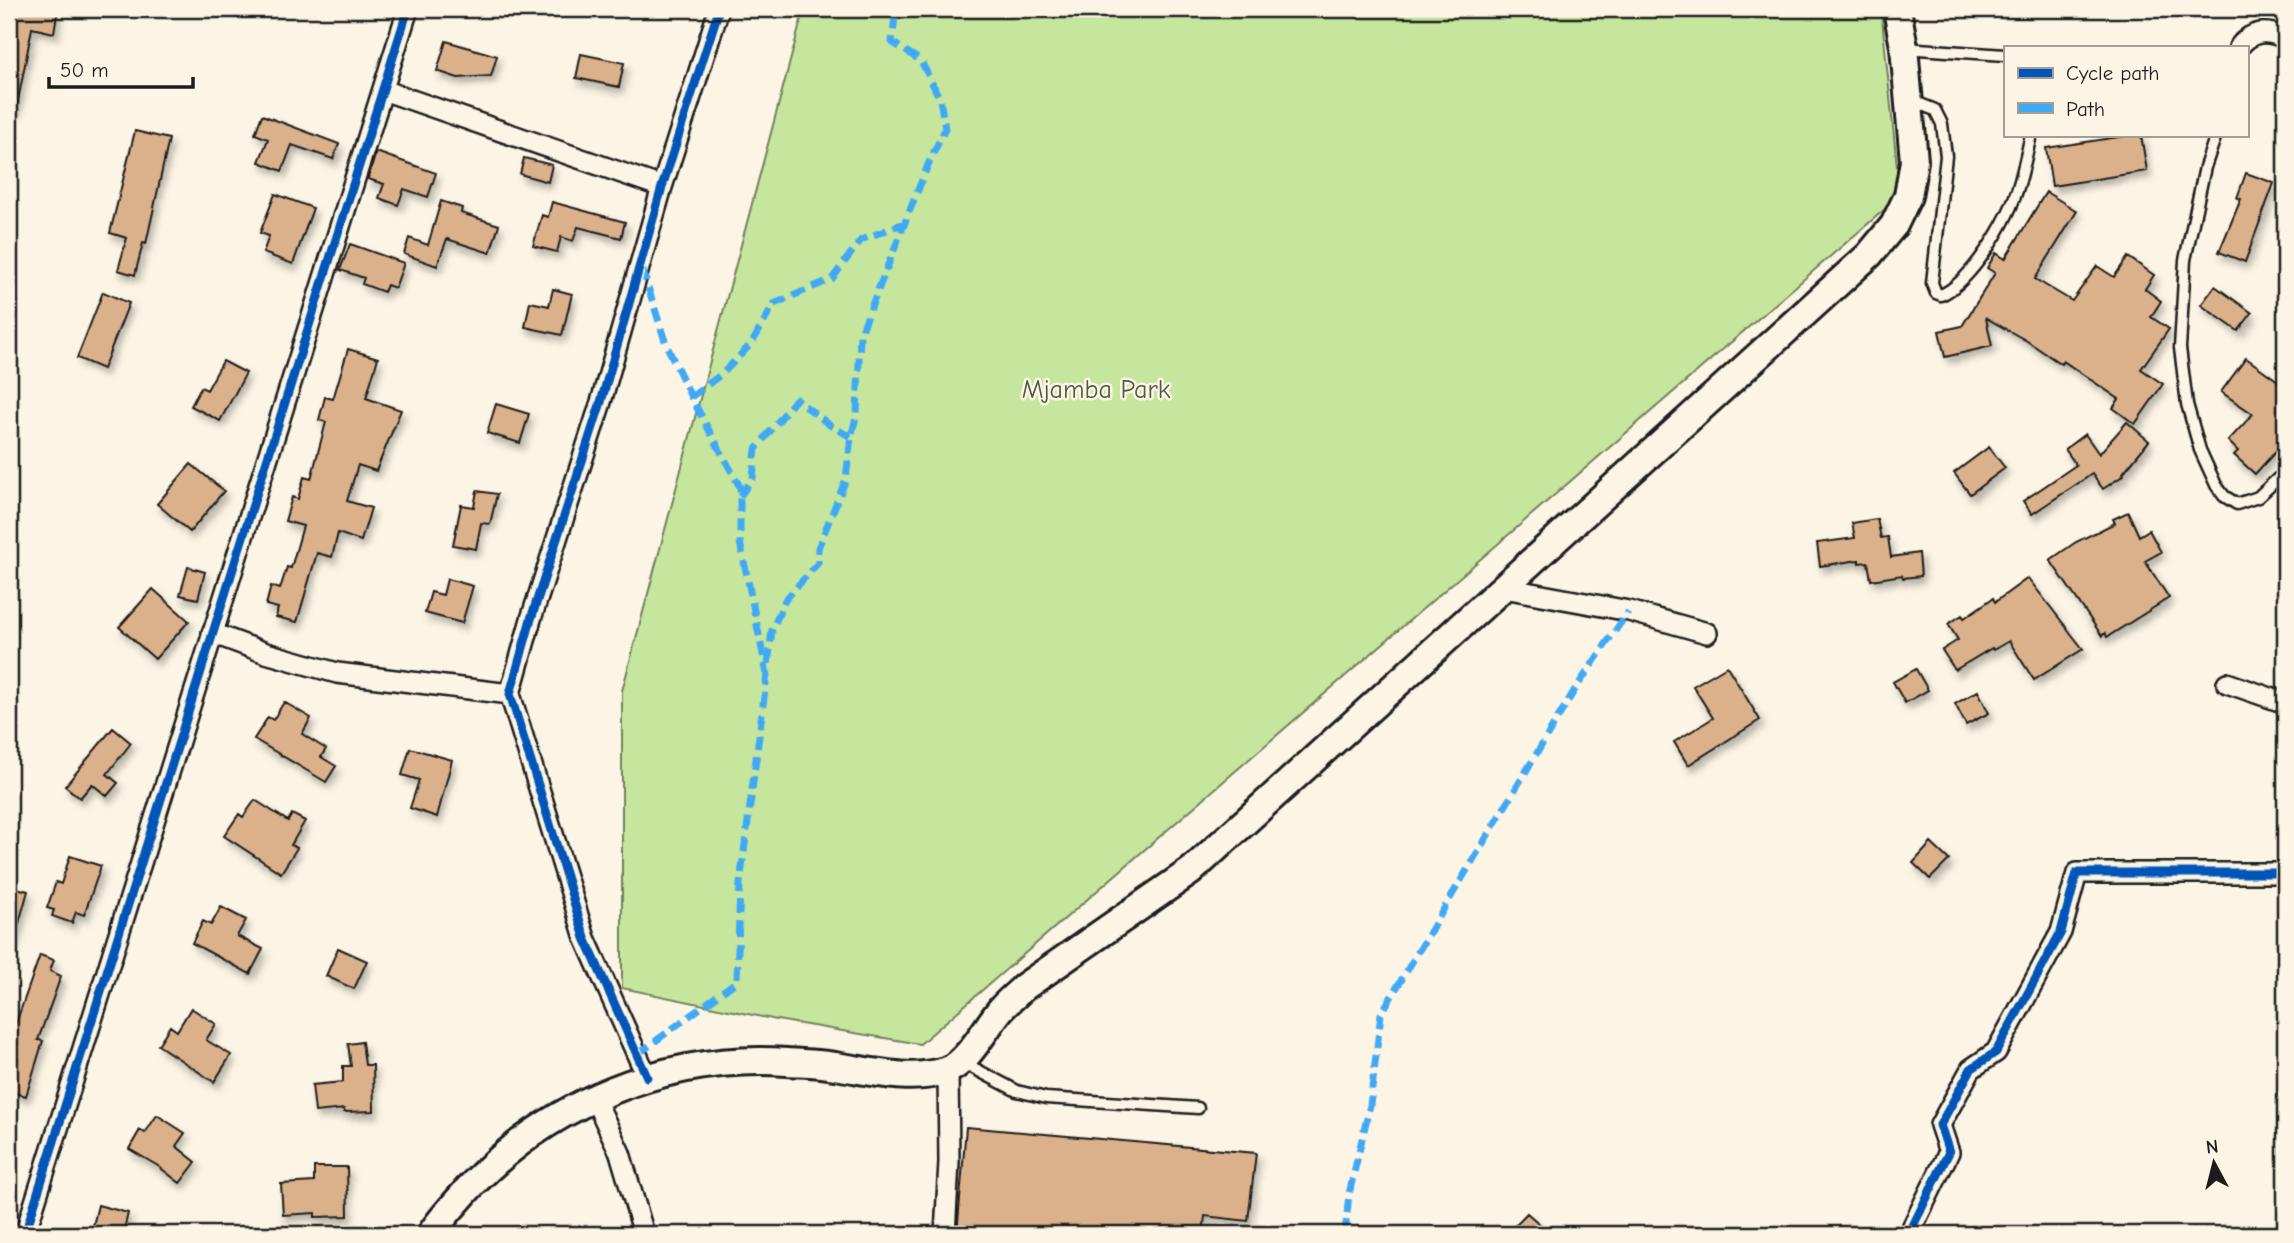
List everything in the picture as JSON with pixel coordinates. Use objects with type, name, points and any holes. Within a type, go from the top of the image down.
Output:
[{"type":"main road","points":[[431,1234],[455,1204],[517,1143],[594,1097],[648,1077],[694,1067],[775,1061],[832,1065],[913,1076],[954,1066],[1002,1007],[1024,987],[1191,871],[1870,255],[1894,225],[1908,196],[1914,161],[1904,47],[1897,9]]},
{"type":"street","points":[[25,1234],[408,9]]},
{"type":"street","points":[[648,1077],[585,938],[510,694],[531,619],[601,402],[662,187],[719,9]]},
{"type":"street","points":[[2240,46],[2248,36],[2266,31],[2285,38]]},
{"type":"street","points":[[383,90],[662,187]]},
{"type":"street","points":[[1504,588],[1629,611],[1707,633]]},
{"type":"street","points":[[212,633],[265,653],[337,673],[510,694]]},
{"type":"street","points":[[2227,683],[2285,703]]},
{"type":"street","points":[[1909,1234],[1949,1152],[1940,1125],[1970,1069],[1996,1052],[2042,968],[2061,932],[2077,873],[2285,873]]},
{"type":"street","points":[[945,1234],[954,1066]]},
{"type":"street","points":[[594,1097],[620,1153],[644,1234]]},
{"type":"lane","points":[[1904,47],[2004,55]]},
{"type":"lane","points":[[1908,99],[1936,110],[1942,124],[1945,156],[1932,283],[1936,293],[1941,295],[1963,281],[2008,212],[2031,136]]},
{"type":"lane","points":[[2216,136],[2205,167],[2185,260],[2180,348],[2187,404],[2200,450],[2224,496],[2237,504],[2258,497],[2285,472]]},
{"type":"lane","points":[[954,1066],[1017,1091],[1046,1098],[1198,1108]]},
{"type":"green space","name":"Mjamba Park","points":[[804,9],[1881,9],[1900,196],[920,1044],[777,1020],[622,988],[622,691]]},
{"type":"building","points":[[9,9],[58,9],[54,33],[32,28],[16,111],[9,111]]},
{"type":"building","points":[[446,41],[497,56],[491,76],[458,78],[437,71]]},
{"type":"building","points":[[581,54],[624,63],[619,87],[576,78]]},
{"type":"building","points":[[262,115],[339,144],[333,159],[292,145],[282,171],[259,162],[268,139],[255,134]]},
{"type":"building","points":[[135,131],[169,139],[146,244],[143,243],[135,275],[118,270],[127,238],[110,233]]},
{"type":"building","points":[[2141,136],[2147,171],[2052,186],[2046,148]]},
{"type":"building","points":[[376,152],[436,173],[428,197],[404,189],[398,205],[379,198],[384,184],[368,179]]},
{"type":"building","points":[[524,158],[552,165],[548,182],[520,174]]},
{"type":"building","points":[[2246,173],[2274,183],[2245,262],[2219,252],[2241,199],[2237,198]]},
{"type":"building","points":[[2046,192],[2077,211],[2035,279],[2072,301],[2097,266],[2114,277],[2128,257],[2154,275],[2145,289],[2161,301],[2151,317],[2169,329],[2141,369],[2163,384],[2135,424],[2113,408],[2119,399],[2063,361],[2061,364],[1986,318],[1992,346],[1945,357],[1939,331],[1962,326],[1995,273],[1987,268],[1996,253],[2005,259]]},
{"type":"building","points":[[275,194],[313,208],[293,264],[263,253],[269,236],[260,233]]},
{"type":"building","points":[[441,201],[462,208],[461,213],[499,225],[490,253],[447,239],[437,266],[404,254],[409,238],[428,245]]},
{"type":"building","points":[[552,202],[625,222],[621,238],[578,227],[573,241],[561,237],[557,252],[533,246],[542,215],[548,217]]},
{"type":"building","points":[[350,244],[404,263],[395,288],[387,285],[384,292],[362,284],[364,278],[340,270]]},
{"type":"building","points":[[2215,286],[2252,313],[2238,331],[2201,305]]},
{"type":"building","points":[[553,289],[572,294],[562,335],[525,327],[530,302],[549,306]]},
{"type":"building","points":[[103,292],[129,303],[103,369],[77,358]]},
{"type":"building","points":[[348,349],[378,358],[366,398],[401,410],[376,471],[358,465],[347,501],[371,508],[361,541],[338,533],[332,557],[317,553],[297,622],[276,617],[278,608],[266,605],[271,586],[280,589],[287,567],[291,568],[303,526],[285,521],[292,497],[298,499],[304,477],[311,479],[326,422],[319,420],[325,397],[333,399]]},
{"type":"building","points":[[2246,358],[2285,386],[2285,441],[2255,474],[2234,455],[2238,451],[2228,441],[2253,414],[2221,392]]},
{"type":"building","points":[[223,361],[246,373],[220,421],[191,406],[201,387],[207,390]]},
{"type":"building","points":[[496,404],[529,414],[520,443],[487,433]]},
{"type":"building","points":[[2127,422],[2149,441],[2124,475],[2103,489],[2092,474],[2032,514],[2023,501],[2076,465],[2065,449],[2085,434],[2099,454]]},
{"type":"building","points":[[1989,447],[2005,468],[1970,494],[1954,473]]},
{"type":"building","points":[[191,464],[224,491],[190,532],[157,504]]},
{"type":"building","points":[[477,491],[497,494],[490,524],[481,523],[476,549],[453,545],[461,505],[474,507]]},
{"type":"building","points":[[2128,512],[2139,536],[2149,530],[2161,552],[2145,561],[2169,598],[2107,637],[2105,633],[2102,636],[2050,560],[2076,542],[2115,523],[2113,519]]},
{"type":"building","points":[[1877,519],[1881,538],[1888,537],[1891,557],[1919,553],[1921,576],[1903,578],[1902,575],[1871,580],[1868,562],[1859,563],[1859,560],[1820,566],[1817,543],[1855,538],[1852,523]]},
{"type":"building","points":[[188,567],[205,572],[198,599],[180,595]]},
{"type":"building","points":[[2028,578],[2083,649],[2034,680],[2009,641],[1955,670],[1942,650],[1958,640],[1948,624],[1962,615],[1964,618],[1993,598],[1995,602]]},
{"type":"building","points":[[447,579],[473,586],[462,623],[425,613],[431,592],[443,595]]},
{"type":"building","points":[[153,589],[189,621],[155,659],[119,627]]},
{"type":"building","points":[[1727,666],[1760,720],[1688,765],[1674,742],[1713,718],[1693,686]]},
{"type":"building","points":[[1916,669],[1928,690],[1905,703],[1893,682]]},
{"type":"building","points":[[1978,691],[1989,713],[1966,725],[1955,704]]},
{"type":"building","points":[[284,702],[311,718],[302,734],[326,749],[321,757],[336,766],[326,782],[254,739],[268,717],[273,720]]},
{"type":"building","points":[[113,728],[131,743],[107,774],[118,783],[107,796],[92,784],[80,798],[65,786]]},
{"type":"building","points":[[410,748],[452,760],[437,817],[410,808],[419,780],[402,775]]},
{"type":"building","points":[[255,800],[288,821],[292,814],[305,821],[291,845],[297,848],[281,873],[224,836],[239,814],[243,817]]},
{"type":"building","points":[[1931,843],[1949,860],[1930,879],[1913,863]]},
{"type":"building","points":[[70,856],[101,866],[84,915],[76,912],[72,923],[52,916],[54,910],[47,908],[56,882],[61,884]]},
{"type":"building","points":[[9,886],[28,891],[13,944],[9,943]]},
{"type":"building","points":[[221,907],[246,920],[237,936],[263,949],[250,974],[192,943],[203,921],[211,925]]},
{"type":"building","points":[[338,948],[367,961],[354,989],[326,976]]},
{"type":"building","points":[[40,955],[54,960],[50,971],[61,976],[38,1040],[43,1041],[26,1096],[9,1091],[9,1064],[14,1047],[9,1043]]},
{"type":"building","points":[[191,1008],[216,1024],[206,1040],[231,1055],[214,1082],[158,1045],[170,1026],[177,1031]]},
{"type":"building","points":[[362,1042],[365,1065],[373,1065],[374,1111],[344,1112],[344,1109],[315,1112],[312,1085],[343,1082],[343,1066],[351,1066],[348,1044]]},
{"type":"building","points":[[157,1115],[185,1133],[176,1146],[196,1162],[180,1183],[129,1149],[140,1130],[145,1133]]},
{"type":"building","points":[[966,1127],[1256,1153],[1248,1221],[1205,1216],[1203,1234],[957,1234]]},
{"type":"building","points":[[314,1167],[347,1167],[348,1216],[315,1217],[315,1213],[283,1215],[281,1184],[314,1182]]},
{"type":"building","points":[[98,1205],[128,1213],[123,1234],[91,1234]]},
{"type":"building","points":[[1527,1213],[1551,1234],[1507,1234]]},
{"type":"marked path","points":[[642,268],[666,344],[691,397],[740,487],[740,542],[767,674],[772,630],[785,600],[818,563],[818,548],[846,479],[857,414],[860,335],[945,129],[940,99],[921,61],[892,42],[896,9]]},
{"type":"marked path","points":[[691,397],[723,373],[752,343],[774,304],[832,279],[861,240],[907,222]]},
{"type":"marked path","points":[[740,496],[753,478],[756,449],[796,399],[831,426],[851,437]]},
{"type":"marked path","points":[[1345,1234],[1349,1194],[1370,1105],[1381,1014],[1574,691],[1628,612]]},
{"type":"marked path","points":[[638,1054],[737,981],[740,883],[767,674]]},
{"type":"cycle path","points":[[25,1234],[408,9]]},
{"type":"cycle path","points":[[647,1077],[585,938],[510,694],[531,619],[601,402],[662,187],[719,9]]},
{"type":"cycle path","points":[[1909,1234],[1949,1152],[1940,1125],[1971,1069],[1996,1052],[2061,932],[2077,873],[2285,873]]}]
